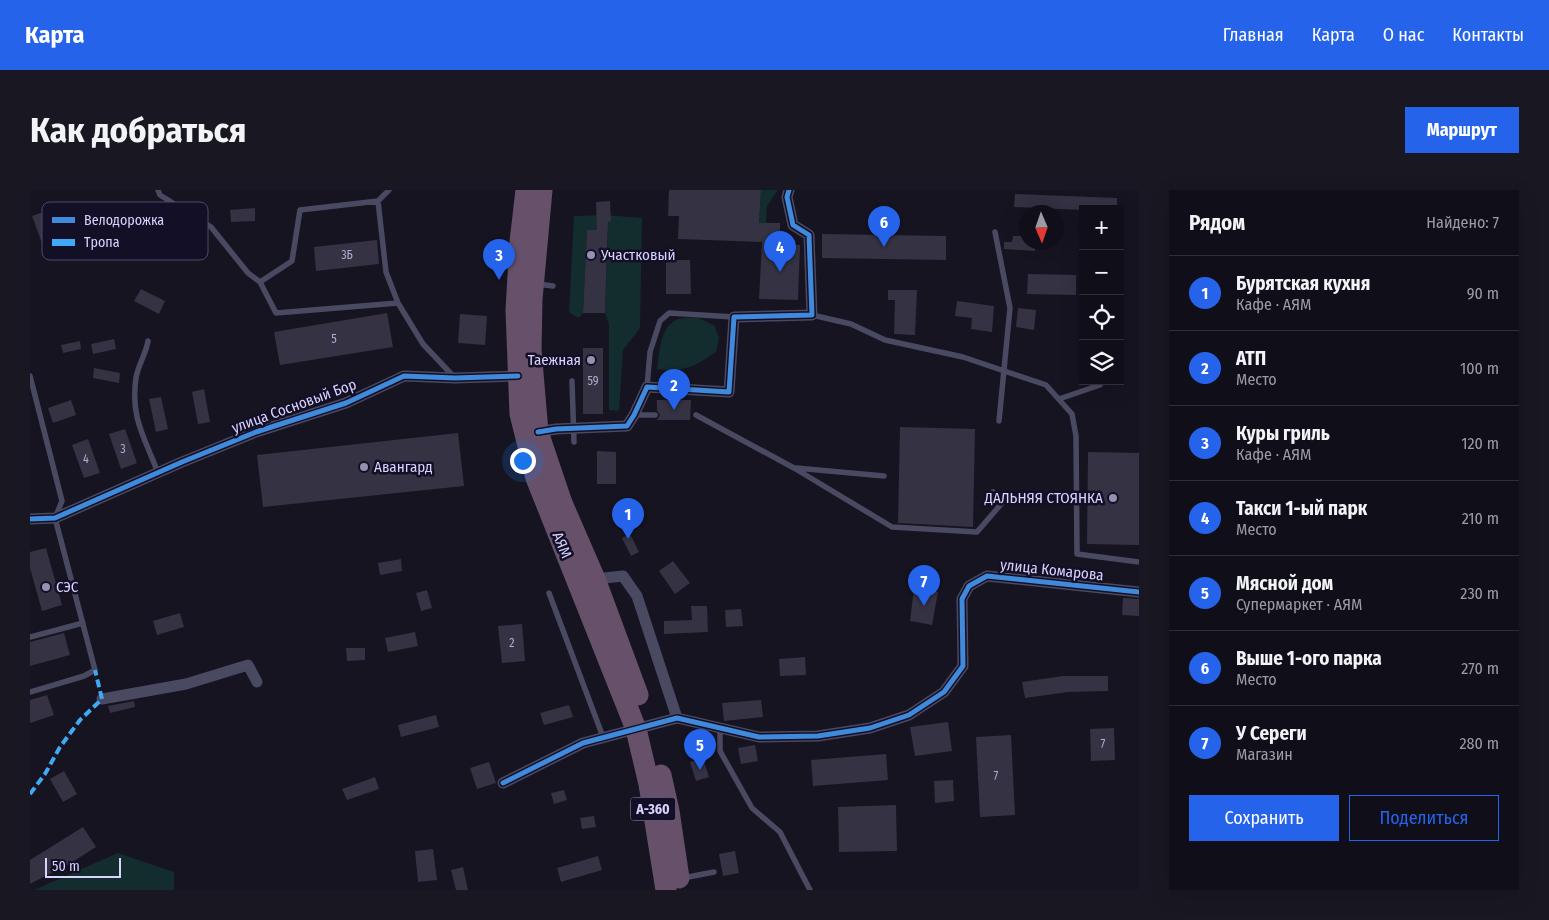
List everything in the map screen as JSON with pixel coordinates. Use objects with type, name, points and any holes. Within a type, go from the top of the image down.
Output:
[{"type":"highway","name":"АЯМ","points":[[526,190],[520,242],[516,310],[520,414],[528,451],[536,478],[643,727]]},
{"type":"highway","name":"АЯМ","points":[[542,190],[543,285],[531,350],[538,432],[562,503],[594,579],[643,727],[668,812],[670,887]]},
{"type":"street","points":[[538,432],[556,429],[627,426],[647,387],[729,392],[734,317],[812,315],[809,235],[793,225],[787,197],[789,190]]},
{"type":"street","name":"улица Сосновый Бор","points":[[30,519],[55,518],[256,432],[346,403],[404,376],[455,378],[518,376]]},
{"type":"street","points":[[503,783],[583,743],[677,718],[637,596],[623,576],[594,579]]},
{"type":"street","name":"улица Комарова","points":[[677,718],[759,737],[818,736],[870,728],[909,715],[944,692],[963,666],[962,599],[969,586],[987,576],[1139,592]]},
{"type":"street","points":[[102,699],[186,684],[248,665],[257,682]]},
{"type":"lane","points":[[158,190],[160,196],[170,202]]},
{"type":"lane","points":[[260,282],[292,261],[300,210],[378,201],[389,190]]},
{"type":"lane","points":[[378,201],[386,272],[398,303],[423,344],[455,378]]},
{"type":"lane","points":[[208,225],[248,273],[260,282],[276,313],[398,303]]},
{"type":"lane","points":[[995,232],[1010,308],[999,421]]},
{"type":"lane","points":[[647,387],[650,352],[660,321],[669,313],[734,317]]},
{"type":"lane","points":[[812,315],[851,324],[885,340],[963,357],[1046,385],[1072,414],[1076,436],[1077,554],[1139,562]]},
{"type":"lane","points":[[148,341],[147,349],[138,366],[134,394],[135,410],[142,436],[158,473]]},
{"type":"lane","points":[[30,376],[62,502],[55,518],[94,670],[84,676],[30,692]]},
{"type":"lane","points":[[572,381],[574,442]]},
{"type":"lane","points":[[1058,398],[1100,385]]},
{"type":"lane","points":[[634,415],[655,414]]},
{"type":"lane","points":[[696,415],[794,468],[892,527],[977,532],[1002,503],[993,492]]},
{"type":"lane","points":[[794,468],[884,476]]},
{"type":"lane","points":[[549,593],[602,737]]},
{"type":"lane","points":[[30,637],[83,624]]},
{"type":"lane","points":[[720,729],[720,751],[752,808],[780,832],[810,890]]},
{"type":"lane","points":[[670,887],[714,872]]},
{"type":"green space","points":[[761,190],[778,190],[767,206],[766,223],[759,223]]},
{"type":"green space","points":[[605,215],[642,218],[640,328],[623,350],[619,411],[609,410],[609,324],[605,313],[608,230],[587,230],[583,313],[578,318],[569,312],[574,216]]},
{"type":"green space","points":[[698,318],[714,325],[719,337],[716,352],[688,367],[674,370],[657,369],[660,348],[667,328],[678,319]]},
{"type":"green space","points":[[118,853],[174,872],[174,890],[34,890]]},
{"type":"building","points":[[669,190],[761,190],[759,223],[780,223],[780,244],[800,245],[798,300],[759,299],[762,242],[678,239],[679,216],[668,216]]},
{"type":"building","points":[[1015,194],[1117,198],[1117,205],[1079,205],[1079,210],[1064,209],[1064,205],[1019,205],[1019,207],[1014,207]]},
{"type":"building","points":[[610,201],[611,221],[608,222],[605,313],[583,313],[587,230],[597,230],[596,202]]},
{"type":"building","points":[[255,208],[255,221],[231,222],[230,210]]},
{"type":"building","points":[[42,212],[42,243],[32,216]]},
{"type":"building","points":[[822,234],[946,236],[946,260],[822,258]]},
{"type":"building","points":[[1013,236],[1019,236],[1019,250],[1004,249],[1004,242],[1012,242]]},
{"type":"building","points":[[377,240],[379,264],[316,271],[314,247]]},
{"type":"building","points":[[666,260],[690,260],[691,294],[666,294]]},
{"type":"building","points":[[1028,274],[1076,275],[1076,295],[1027,294]]},
{"type":"building","points":[[141,289],[165,301],[159,314],[134,301]]},
{"type":"building","points":[[888,290],[917,290],[915,335],[894,334],[895,300],[888,300]]},
{"type":"building","points":[[957,301],[994,306],[992,332],[971,329],[972,318],[955,316]]},
{"type":"building","points":[[1018,308],[1036,310],[1034,330],[1016,327]]},
{"type":"building","points":[[387,313],[393,347],[280,365],[274,332]]},
{"type":"building","points":[[460,314],[487,316],[485,345],[458,343]]},
{"type":"building","points":[[114,339],[116,349],[93,354],[91,344]]},
{"type":"building","points":[[80,341],[81,349],[63,353],[61,345]]},
{"type":"building","points":[[583,348],[603,348],[603,414],[583,414]]},
{"type":"building","points":[[94,368],[120,373],[119,383],[93,378]]},
{"type":"building","points":[[204,389],[210,422],[198,424],[192,392]]},
{"type":"building","points":[[161,397],[168,429],[156,432],[149,399]]},
{"type":"building","points":[[71,400],[76,415],[53,423],[48,408]]},
{"type":"building","points":[[657,400],[691,400],[690,420],[657,420],[660,415],[657,411]]},
{"type":"building","points":[[900,427],[975,429],[973,527],[898,523]]},
{"type":"building","points":[[125,429],[137,463],[121,469],[109,434]]},
{"type":"building","points":[[458,433],[464,486],[263,507],[257,455]]},
{"type":"building","points":[[88,439],[100,473],[84,478],[72,445]]},
{"type":"building","points":[[597,451],[616,452],[616,484],[597,484]]},
{"type":"building","name":"ДАЛЬНЯЯ СТОЯНКА","points":[[1088,452],[1139,453],[1139,545],[1087,544]]},
{"type":"building","points":[[630,534],[639,552],[631,556],[622,538]]},
{"type":"building","name":"СЭС","points":[[46,548],[62,605],[42,611],[30,568],[30,552]]},
{"type":"building","points":[[401,559],[402,571],[380,575],[378,563]]},
{"type":"building","points":[[673,561],[690,583],[675,594],[659,571]]},
{"type":"building","points":[[914,588],[938,592],[932,625],[910,621]]},
{"type":"building","points":[[427,590],[432,608],[421,611],[416,593]]},
{"type":"building","points":[[1123,598],[1139,599],[1139,616],[1122,615]]},
{"type":"building","points":[[691,606],[707,606],[708,632],[664,634],[664,621],[692,620]]},
{"type":"building","points":[[741,609],[743,626],[726,627],[725,610]]},
{"type":"building","points":[[180,613],[184,627],[157,635],[153,621]]},
{"type":"building","points":[[522,624],[525,661],[502,663],[498,626]]},
{"type":"building","points":[[415,632],[418,646],[388,652],[385,638]]},
{"type":"building","points":[[64,633],[70,655],[30,666],[30,642]]},
{"type":"building","points":[[346,648],[365,648],[365,660],[347,661]]},
{"type":"building","points":[[805,657],[806,675],[780,676],[779,659]]},
{"type":"building","points":[[1063,676],[1108,676],[1108,691],[1068,692],[1025,698],[1022,682]]},
{"type":"building","points":[[47,695],[54,715],[30,723],[30,700]]},
{"type":"building","points":[[761,700],[763,717],[724,721],[722,703]]},
{"type":"building","points":[[134,701],[135,707],[110,713],[108,706]]},
{"type":"building","points":[[569,705],[573,717],[544,725],[540,713]]},
{"type":"building","points":[[436,715],[439,727],[401,737],[398,725]]},
{"type":"building","points":[[948,722],[952,751],[915,756],[910,727]]},
{"type":"building","points":[[1114,728],[1115,760],[1091,761],[1090,729]]},
{"type":"building","points":[[1011,735],[1015,815],[980,817],[976,737]]},
{"type":"building","points":[[755,745],[758,761],[741,764],[738,748]]},
{"type":"building","points":[[886,754],[888,780],[813,786],[811,760]]},
{"type":"building","points":[[703,758],[709,777],[696,781],[690,762]]},
{"type":"building","points":[[489,762],[496,783],[477,789],[470,768]]},
{"type":"building","points":[[64,771],[77,794],[63,802],[50,779]]},
{"type":"building","points":[[375,777],[379,789],[347,800],[342,789]]},
{"type":"building","points":[[953,780],[954,801],[935,803],[934,781]]},
{"type":"building","points":[[564,790],[567,800],[554,804],[551,793]]},
{"type":"building","points":[[896,805],[897,851],[839,852],[838,807]]},
{"type":"building","points":[[594,816],[596,827],[582,829],[580,818]]},
{"type":"building","points":[[83,827],[96,847],[58,871],[30,884],[30,860]]},
{"type":"building","points":[[433,849],[437,880],[418,882],[415,851]]},
{"type":"building","points":[[735,851],[739,873],[723,876],[719,854]]},
{"type":"building","points":[[598,856],[602,870],[561,882],[557,868]]},
{"type":"building","points":[[463,867],[468,890],[456,890],[451,870]]},
{"type":"marked path","points":[[30,794],[80,720],[102,699],[95,670]]},
{"type":"cycle path","points":[[538,432],[556,429],[627,426],[647,387],[729,392],[734,317],[812,315],[809,235],[793,225],[787,197],[789,190]]},
{"type":"cycle path","points":[[30,519],[55,518],[182,462],[256,432],[346,403],[404,376],[455,378],[518,376]]},
{"type":"cycle path","points":[[503,783],[583,743],[677,718],[759,737],[818,736],[870,728],[909,715],[944,692],[963,666],[962,599],[969,586],[987,576],[1139,592]]},
{"type":"place","name":"Выше 1-ого парка","points":[[884,247]]},
{"type":"place","name":"Участковый","points":[[591,255]]},
{"type":"place","name":"Такси 1-ый парк","points":[[780,272]]},
{"type":"place","name":"Куры гриль","points":[[499,280]]},
{"type":"place","name":"Таежная","points":[[591,360]]},
{"type":"place","name":"АТП","points":[[674,410]]},
{"type":"place","name":"Авангард","points":[[364,467]]},
{"type":"place","name":"ДАЛЬНЯЯ СТОЯНКА","points":[[1113,498]]},
{"type":"place","name":"Бурятская кухня","points":[[628,539]]},
{"type":"place","name":"СЭС","points":[[46,587]]},
{"type":"place","name":"У Сереги","points":[[924,606]]},
{"type":"place","name":"Мясной дом","points":[[700,770]]}]
